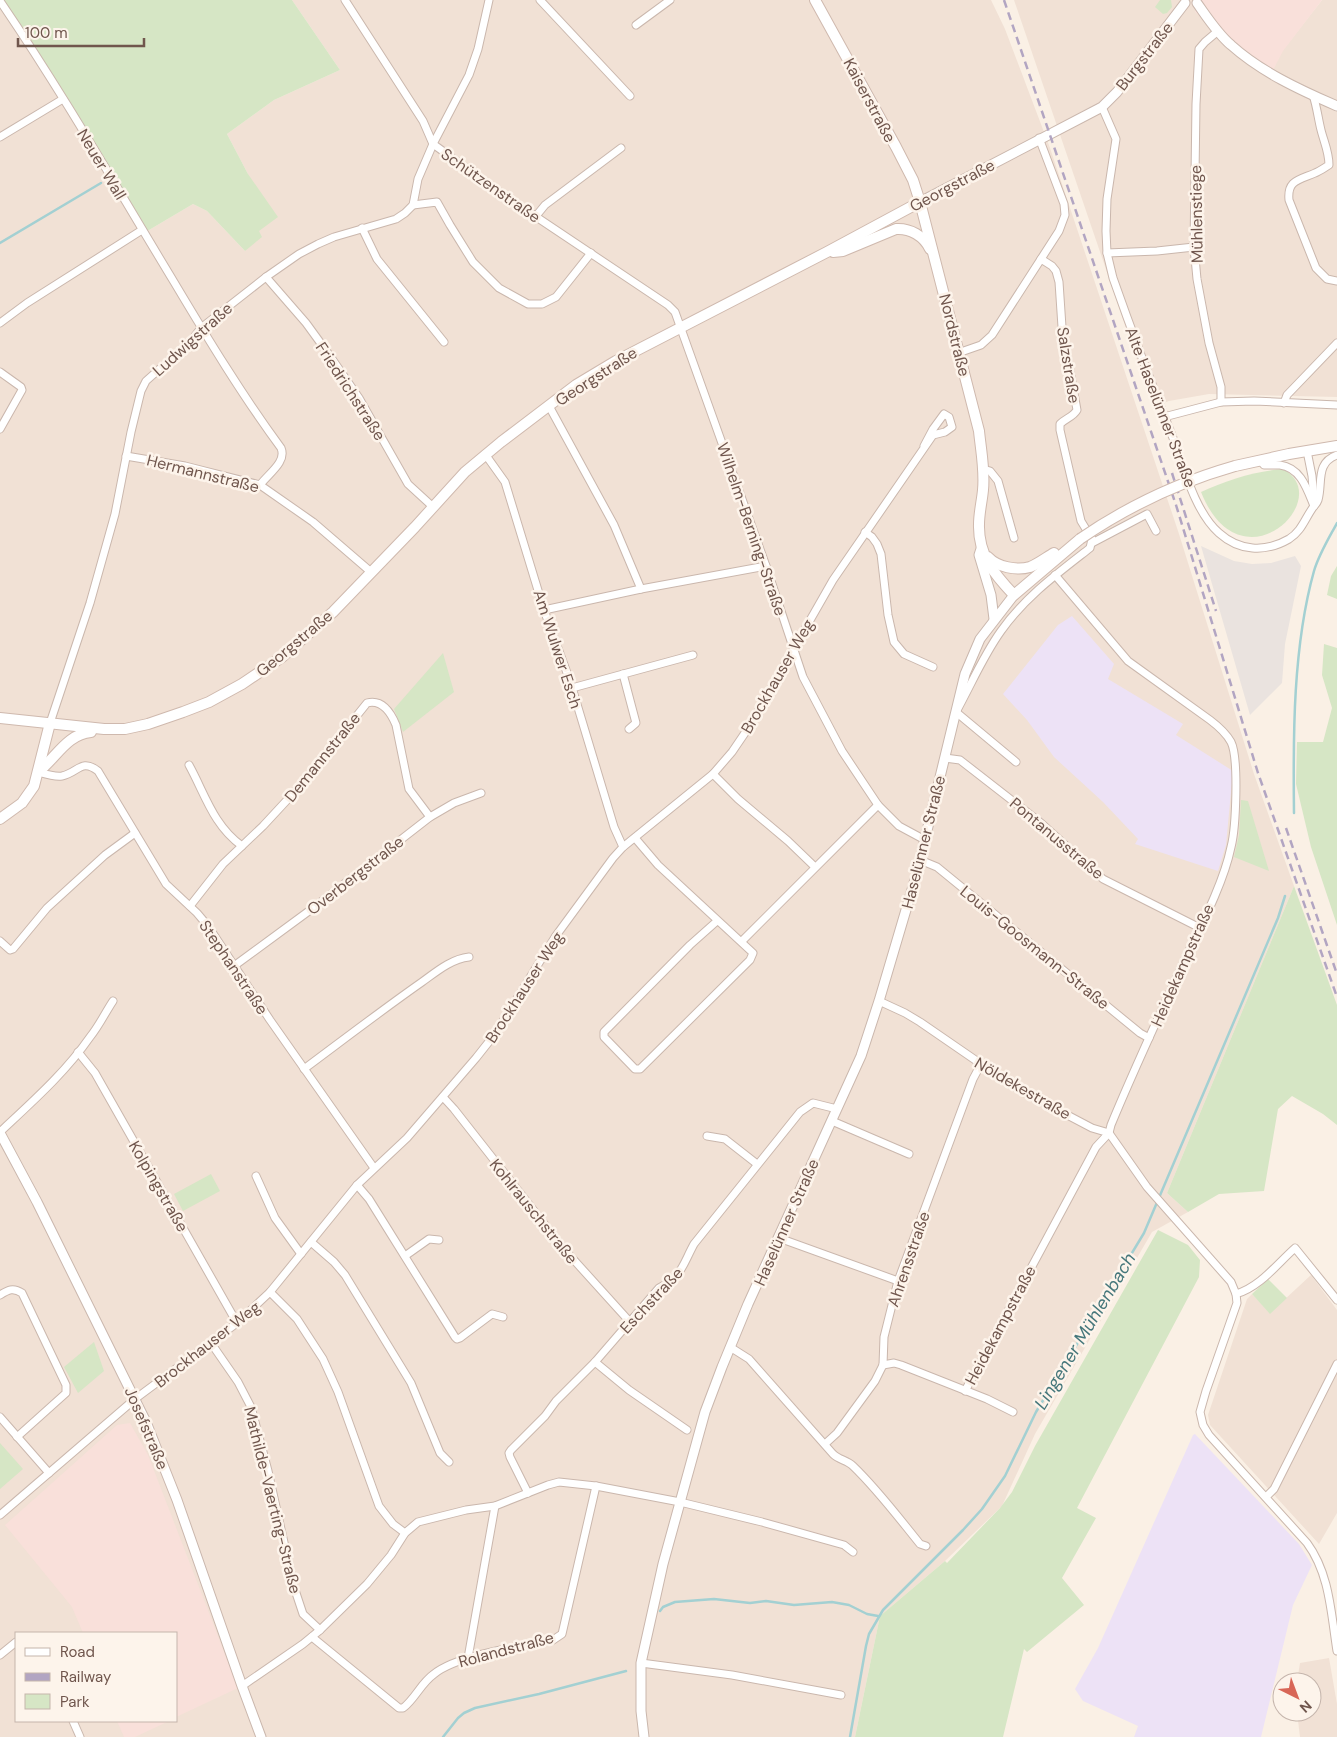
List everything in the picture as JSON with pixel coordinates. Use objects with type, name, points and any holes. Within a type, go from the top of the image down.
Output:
[{"type":"main road","name":"Kaiserstraße","points":[[815,0],[913,180],[920,202]]},
{"type":"main road","name":"Georgstraße","points":[[104,729],[118,730],[148,724],[209,702],[266,669],[303,640],[333,612],[465,472],[485,454],[576,385],[616,361],[920,202]]},
{"type":"main road","name":"Nordstraße","points":[[920,202],[979,431],[984,469],[979,523],[981,549],[995,574],[1014,595]]},
{"type":"main road","points":[[827,252],[843,251],[896,229],[905,228],[920,236],[928,245],[938,269]]},
{"type":"main road","points":[[1014,595],[1049,560],[1112,517],[1160,493],[1235,466],[1337,446]]},
{"type":"main road","points":[[981,549],[992,561],[1000,566],[1012,568],[1030,567],[1049,560]]},
{"type":"main road","points":[[0,718],[104,729]]},
{"type":"main road","points":[[0,819],[22,803],[34,786],[50,723]]},
{"type":"main road","points":[[38,772],[73,737],[81,732],[104,729]]},
{"type":"street","name":"Schützenstraße","points":[[345,0],[423,121],[433,144],[668,305],[676,312],[681,327]]},
{"type":"street","points":[[489,0],[478,49],[469,75],[433,144],[418,179],[413,205],[437,202],[472,262],[498,288],[528,304],[542,304],[556,297],[591,253]]},
{"type":"street","points":[[540,0],[630,96]]},
{"type":"street","points":[[636,25],[670,0]]},
{"type":"street","name":"Neuer Wall","points":[[0,1],[63,99],[201,328],[257,416],[282,448],[284,453],[282,460],[260,485]]},
{"type":"street","name":"Burgstraße","points":[[1102,107],[1117,92],[1183,2],[1189,5],[1198,2]]},
{"type":"street","points":[[1198,2],[1218,31],[1231,45],[1271,73],[1337,106]]},
{"type":"street","name":"Mühlenstiege","points":[[1218,31],[1199,49],[1196,104],[1194,247],[1197,279],[1209,343],[1221,387],[1221,402]]},
{"type":"street","points":[[1313,95],[1327,148],[1329,164],[1316,172],[1296,180],[1288,191],[1288,200],[1316,268],[1327,279],[1337,281]]},
{"type":"street","points":[[0,137],[63,99]]},
{"type":"street","name":"Georgstraße","points":[[920,202],[1039,138],[1102,107]]},
{"type":"street","name":"Alte Haselünner Straße","points":[[1102,107],[1116,139],[1107,199],[1107,253],[1118,294],[1164,417],[1187,477],[1209,523],[1231,542],[1245,548],[1260,549],[1278,545],[1298,532],[1317,503],[1322,469],[1327,461],[1337,455]]},
{"type":"street","points":[[958,353],[981,345],[992,335],[1059,231],[1065,215],[1064,204],[1039,138]]},
{"type":"street","points":[[536,216],[545,205],[621,148]]},
{"type":"street","name":"Ludwigstraße","points":[[50,723],[92,594],[115,514],[126,456],[141,392],[146,380],[191,341],[201,328],[266,277],[299,254],[318,244],[362,228],[396,219],[405,214],[413,205]]},
{"type":"street","points":[[362,228],[377,258],[444,342]]},
{"type":"street","points":[[0,323],[27,303],[142,230]]},
{"type":"street","points":[[1107,253],[1157,252],[1194,247]]},
{"type":"street","name":"Salzstraße","points":[[1041,259],[1056,271],[1059,282],[1062,327],[1077,410],[1073,416],[1065,419],[1060,424],[1060,430],[1081,521],[1092,539],[1092,543]]},
{"type":"street","name":"Friedrichstraße","points":[[266,277],[306,323],[335,363],[359,398],[408,484],[432,506]]},
{"type":"street","name":"Wilhelm-Berning-Straße","points":[[681,327],[766,566],[794,651],[823,717],[847,759],[878,805],[898,826],[925,840]]},
{"type":"street","points":[[1287,403],[1287,395],[1337,343]]},
{"type":"street","points":[[0,372],[21,387],[22,390],[0,429]]},
{"type":"street","points":[[1164,417],[1221,402],[1337,405]]},
{"type":"street","points":[[549,406],[614,525],[641,588]]},
{"type":"street","name":"Brockhauser Weg","points":[[0,1515],[135,1400],[237,1323],[270,1292],[357,1185],[407,1138],[443,1097],[495,1034],[560,931],[594,882],[623,847],[713,774],[732,752],[794,651],[833,580],[924,446],[933,435],[944,432],[952,427],[950,417],[944,414],[924,446]]},
{"type":"street","points":[[1307,451],[1312,476],[1314,506]]},
{"type":"street","name":"Am Wulwer Esch","points":[[485,454],[505,482],[544,610],[572,688],[614,827],[623,847]]},
{"type":"street","name":"Hermannstraße","points":[[126,456],[168,463],[260,485],[313,522],[371,572]]},
{"type":"street","points":[[1260,460],[1264,465],[1281,465],[1294,470],[1304,482],[1314,506]]},
{"type":"street","points":[[984,469],[990,471],[998,481],[1014,538]]},
{"type":"street","name":"Haselünner Straße","points":[[956,712],[979,667],[1000,632],[1018,610],[1055,575],[1090,548],[1092,543],[1147,514],[1156,530]]},
{"type":"street","points":[[866,532],[877,544],[881,554],[888,615],[894,642],[904,654],[933,667]]},
{"type":"street","points":[[981,549],[979,555],[991,595],[994,620]]},
{"type":"street","points":[[544,610],[641,588],[766,566]]},
{"type":"street","name":"Heidekampstraße","points":[[965,1391],[1096,1147],[1109,1133],[1149,1038],[1200,928],[1232,847],[1236,767],[1232,743],[1223,730],[1128,661],[1055,575]]},
{"type":"street","name":"Haselünner Straße","points":[[644,1737],[641,1711],[641,1662],[651,1613],[703,1420],[730,1347],[861,1056],[880,1001],[920,860],[959,696],[970,661],[980,639],[1014,595]]},
{"type":"street","points":[[572,688],[693,655]]},
{"type":"street","points":[[623,674],[636,723],[628,729]]},
{"type":"street","name":"Demannstraße","points":[[190,906],[222,864],[264,826],[364,706],[371,702],[384,706],[393,718],[396,724],[409,789],[430,817]]},
{"type":"street","points":[[956,712],[1016,762]]},
{"type":"street","name":"Pontanusstraße","points":[[945,758],[960,760],[1041,823],[1103,879],[1200,928]]},
{"type":"street","name":"Stephanstraße","points":[[38,772],[64,776],[86,765],[92,766],[98,771],[166,884],[208,926],[304,1069],[374,1168]]},
{"type":"street","points":[[188,765],[200,785],[215,818],[233,840],[242,846]]},
{"type":"street","points":[[713,774],[738,799],[788,841],[815,867]]},
{"type":"street","name":"Overbergstraße","points":[[234,966],[430,817],[454,803],[481,793]]},
{"type":"street","points":[[742,941],[878,805]]},
{"type":"street","points":[[0,941],[10,950],[13,949],[47,908],[106,855],[135,833]]},
{"type":"street","points":[[635,838],[658,865],[753,953],[750,960],[640,1068],[632,1067],[604,1037],[604,1032],[690,945],[717,921]]},
{"type":"street","name":"Louis-Goosmann-Straße","points":[[920,860],[937,867],[1017,934],[1149,1038]]},
{"type":"street","points":[[304,1069],[447,965],[460,958],[469,957]]},
{"type":"street","points":[[0,1133],[57,1077],[90,1038],[112,1001]]},
{"type":"street","name":"Nöldekestraße","points":[[880,1001],[912,1018],[1016,1088],[1092,1128],[1109,1133]]},
{"type":"street","name":"Kolpingstraße","points":[[78,1052],[95,1073],[237,1323]]},
{"type":"street","name":"Ahrensstraße","points":[[825,1444],[837,1433],[876,1381],[883,1365],[884,1337],[898,1281],[973,1078],[981,1064]]},
{"type":"street","name":"Kohlrauschstraße","points":[[443,1097],[575,1263],[630,1322]]},
{"type":"street","name":"Eschstraße","points":[[528,1492],[509,1453],[545,1416],[556,1401],[595,1362],[659,1288],[677,1275],[686,1262],[694,1244],[756,1164],[807,1105],[813,1102],[837,1109]]},
{"type":"street","points":[[832,1121],[909,1154]]},
{"type":"street","name":"Josefstraße","points":[[0,1133],[38,1202],[135,1400],[177,1500],[261,1737]]},
{"type":"street","points":[[1109,1133],[1150,1190],[1225,1273],[1236,1294],[1237,1304],[1234,1315],[1200,1412],[1203,1425],[1209,1435],[1307,1542],[1316,1555],[1324,1575],[1337,1651]]},
{"type":"street","points":[[707,1136],[725,1138],[756,1164]]},
{"type":"street","points":[[256,1176],[275,1218],[302,1254]]},
{"type":"street","points":[[357,1185],[369,1199],[457,1339],[492,1314],[503,1317]]},
{"type":"street","points":[[779,1238],[898,1281]]},
{"type":"street","points":[[405,1256],[430,1239],[440,1240]]},
{"type":"street","points":[[311,1242],[334,1262],[345,1275],[411,1383],[440,1453],[449,1462]]},
{"type":"street","points":[[1236,1294],[1246,1291],[1258,1282],[1295,1248],[1337,1300]]},
{"type":"street","points":[[0,1295],[10,1289],[17,1289],[22,1293],[66,1385],[66,1393],[60,1400],[17,1437]]},
{"type":"street","points":[[270,1292],[297,1319],[323,1359],[338,1392],[379,1506],[392,1524],[405,1533]]},
{"type":"street","name":"Mathilde-Vaerting-Straße","points":[[211,1343],[238,1382],[251,1407],[268,1471],[294,1587],[303,1614],[320,1630]]},
{"type":"street","points":[[730,1347],[749,1359],[838,1459],[845,1460],[852,1466],[877,1491],[920,1544],[926,1546]]},
{"type":"street","points":[[595,1362],[628,1390],[687,1430]]},
{"type":"street","name":"Heidekampstraße","points":[[883,1365],[894,1363],[901,1365],[1013,1412]]},
{"type":"street","points":[[1266,1497],[1274,1488],[1337,1364]]},
{"type":"street","points":[[0,1417],[49,1473]]},
{"type":"street","points":[[242,1686],[320,1630],[381,1568],[405,1533],[418,1522],[466,1510],[495,1506],[528,1492],[559,1482],[596,1486],[680,1502],[844,1545],[853,1552]]},
{"type":"street","name":"Rolandstraße","points":[[312,1637],[399,1708],[407,1705],[435,1672],[455,1662],[553,1640],[562,1634],[596,1486]]},
{"type":"street","points":[[468,1658],[495,1506]]},
{"type":"street","points":[[0,1655],[15,1643]]},
{"type":"street","points":[[641,1662],[732,1675],[841,1695]]},
{"type":"street","points":[[73,1722],[80,1737]]},
{"type":"shaded area","points":[[0,0],[144,233],[193,204],[207,211],[245,251],[258,231],[248,174],[227,134],[274,100],[340,70],[292,0],[991,0],[1005,29],[1050,148],[1179,534],[1254,774],[1294,886],[1167,1193],[1188,1212],[1152,1232],[1035,1434],[1002,1506],[945,1561],[880,1616],[855,1737],[0,1737]]},
{"type":"shaded area","points":[[1014,0],[1194,0],[1272,71],[1282,51],[1322,0],[1337,0],[1337,397],[1209,394],[1169,401],[1153,407]]},
{"type":"shaded area","points":[[1194,0],[1322,0],[1283,51],[1272,72],[1195,12]]},
{"type":"shaded area","points":[[1201,546],[1234,561],[1252,564],[1271,563],[1295,556],[1301,566],[1285,644],[1282,683],[1250,715]]},
{"type":"shaded area","points":[[1072,616],[1114,664],[1108,679],[1183,724],[1176,735],[1233,771],[1226,845],[1218,871],[1135,844],[1138,839],[1103,802],[1054,757],[1027,720],[1003,694],[1058,625]]},
{"type":"shaded area","points":[[1311,1275],[1337,1310],[1337,1513],[1319,1544],[1210,1425],[1208,1415],[1247,1299],[1252,1294],[1270,1313]]},
{"type":"shaded area","points":[[130,1423],[148,1455],[238,1688],[178,1716],[178,1632],[83,1632],[72,1607],[5,1525],[117,1425]]},
{"type":"shaded area","points":[[1195,1434],[1299,1544],[1312,1565],[1293,1605],[1277,1672],[1272,1672],[1272,1692],[1261,1737],[1134,1737],[1138,1726],[1083,1701],[1075,1689],[1098,1648]]},
{"type":"shaded area","points":[[1329,1658],[1337,1704],[1337,1737],[1300,1737],[1298,1722],[1322,1722],[1322,1672],[1299,1672],[1300,1663]]},
{"type":"shaded area","points":[[117,1722],[167,1722],[135,1737],[124,1737]]},
{"type":"green space","points":[[3,0],[292,0],[340,70],[274,100],[227,134],[248,174],[278,217],[259,231],[262,237],[245,251],[207,211],[193,204],[144,233]]},
{"type":"green space","points":[[1160,0],[1171,0],[1172,7],[1167,13],[1163,14],[1155,7]]},
{"type":"green space","points":[[1283,469],[1297,482],[1299,499],[1291,515],[1277,529],[1259,536],[1238,535],[1218,521],[1201,492],[1241,477]]},
{"type":"green space","points":[[1337,566],[1337,599],[1327,595],[1331,576]]},
{"type":"green space","points":[[1324,644],[1337,648],[1337,925],[1311,847],[1296,784],[1297,742],[1323,742],[1332,708],[1322,675]]},
{"type":"green space","points":[[443,653],[454,692],[403,732],[394,709]]},
{"type":"green space","points":[[1241,800],[1248,801],[1269,871],[1234,857],[1239,835]]},
{"type":"green space","points":[[1294,886],[1337,1005],[1337,1125],[1323,1114],[1292,1096],[1278,1109],[1264,1191],[1219,1194],[1188,1212],[1167,1193]]},
{"type":"green space","points":[[211,1174],[220,1191],[183,1211],[174,1194]]},
{"type":"green space","points":[[1158,1230],[1188,1245],[1200,1260],[1199,1277],[1077,1508],[1096,1518],[1062,1578],[1084,1605],[1027,1652],[1024,1649],[1003,1737],[855,1737],[880,1616],[945,1561],[947,1563],[1000,1508],[1012,1492],[1035,1446]]},
{"type":"green space","points":[[1268,1279],[1287,1298],[1270,1314],[1252,1294]]},
{"type":"green space","points":[[94,1342],[104,1371],[78,1393],[64,1367]]},
{"type":"green space","points":[[0,1443],[23,1469],[0,1489]]},
{"type":"waterway","points":[[0,243],[101,183]]},
{"type":"waterway","name":"Lingener Mühlenbach","points":[[1294,813],[1294,722],[1302,629],[1314,571],[1321,552],[1337,523]]},
{"type":"waterway","name":"Lingener Mühlenbach","points":[[850,1737],[869,1634],[883,1610],[963,1530],[982,1509],[1005,1476],[1036,1412],[1144,1233],[1278,918],[1285,896]]},
{"type":"waterway","points":[[660,1611],[663,1607],[675,1602],[714,1599],[750,1603],[766,1601],[794,1605],[832,1602],[849,1605],[867,1614],[878,1616]]},
{"type":"waterway","points":[[443,1737],[458,1718],[475,1708],[539,1694],[626,1671]]},
{"type":"railway","points":[[1004,0],[1176,505],[1258,773],[1337,997]]},
{"type":"railway","points":[[1172,473],[1216,611]]},
{"type":"railway","points":[[1286,828],[1337,974]]}]
